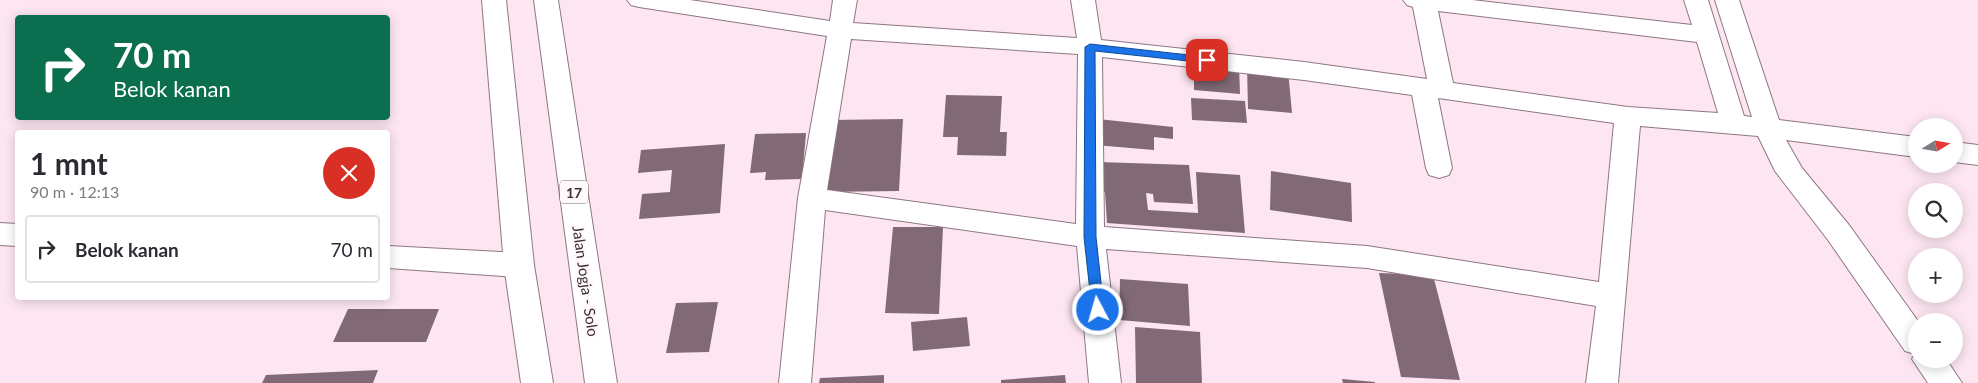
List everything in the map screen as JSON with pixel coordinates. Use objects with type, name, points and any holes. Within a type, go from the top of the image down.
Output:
[{"type":"main road","points":[[494,0],[519,265],[537,383]]},
{"type":"main road","name":"Jalan Jogja - Solo","points":[[546,0],[601,383]]},
{"type":"main road","points":[[639,0],[840,30],[1090,47],[1304,71],[1628,116],[1734,124],[1908,146]]},
{"type":"main road","points":[[795,383],[812,198],[845,0]]},
{"type":"main road","points":[[1083,0],[1090,47],[1090,237],[1105,383]]},
{"type":"main road","points":[[1696,0],[1734,124]]},
{"type":"main road","points":[[1727,0],[1770,128],[1772,143],[1796,181],[1826,217],[1908,331]]},
{"type":"main road","points":[[1439,168],[1432,88],[1419,1],[1706,35]]},
{"type":"main road","points":[[1602,383],[1612,296],[1628,116]]},
{"type":"main road","points":[[1963,153],[1978,155]]},
{"type":"main road","points":[[812,198],[1090,237],[1367,257],[1612,296]]},
{"type":"main road","points":[[0,234],[15,235]]},
{"type":"main road","points":[[390,257],[519,265]]},
{"type":"main road","points":[[1935,368],[1946,383]]},
{"type":"building","points":[[1194,62],[1239,65],[1240,94],[1194,90]]},
{"type":"building","points":[[1247,66],[1288,70],[1292,113],[1248,109]]},
{"type":"building","points":[[946,95],[1002,96],[1000,132],[1007,132],[1006,156],[957,155],[958,137],[943,137]]},
{"type":"building","points":[[1191,98],[1245,101],[1247,123],[1192,120]]},
{"type":"building","points":[[903,119],[899,191],[823,192],[831,120]]},
{"type":"building","points":[[1098,119],[1173,127],[1173,139],[1154,137],[1154,150],[1095,145]]},
{"type":"building","points":[[806,133],[802,179],[765,180],[766,172],[750,173],[755,134]]},
{"type":"building","points":[[725,144],[720,213],[639,219],[642,194],[670,192],[672,170],[638,173],[641,150]]},
{"type":"building","points":[[1099,162],[1189,165],[1193,204],[1154,202],[1153,194],[1146,193],[1148,210],[1198,213],[1196,172],[1240,175],[1245,233],[1107,223],[1105,192],[1099,192]]},
{"type":"building","points":[[1271,171],[1351,183],[1352,222],[1270,210]]},
{"type":"building","points":[[893,227],[943,227],[939,314],[885,313]]},
{"type":"building","points":[[1379,273],[1433,275],[1460,380],[1401,377]]},
{"type":"building","points":[[1120,279],[1188,284],[1190,326],[1119,320]]},
{"type":"building","points":[[718,302],[709,352],[666,353],[676,303]]},
{"type":"building","points":[[348,309],[439,309],[426,342],[333,342]]},
{"type":"building","points":[[967,317],[970,346],[913,351],[911,322]]},
{"type":"building","points":[[1135,327],[1200,332],[1202,383],[1136,383]]},
{"type":"building","points":[[378,370],[373,383],[262,383],[266,375]]},
{"type":"building","points":[[884,375],[884,383],[819,383],[820,378]]},
{"type":"building","points":[[1065,375],[1066,383],[1001,383],[1001,380]]},
{"type":"building","points":[[1342,379],[1375,382],[1375,383],[1343,383]]},
{"type":"route","points":[[1098,310],[1090,237],[1090,47],[1207,60]]}]
